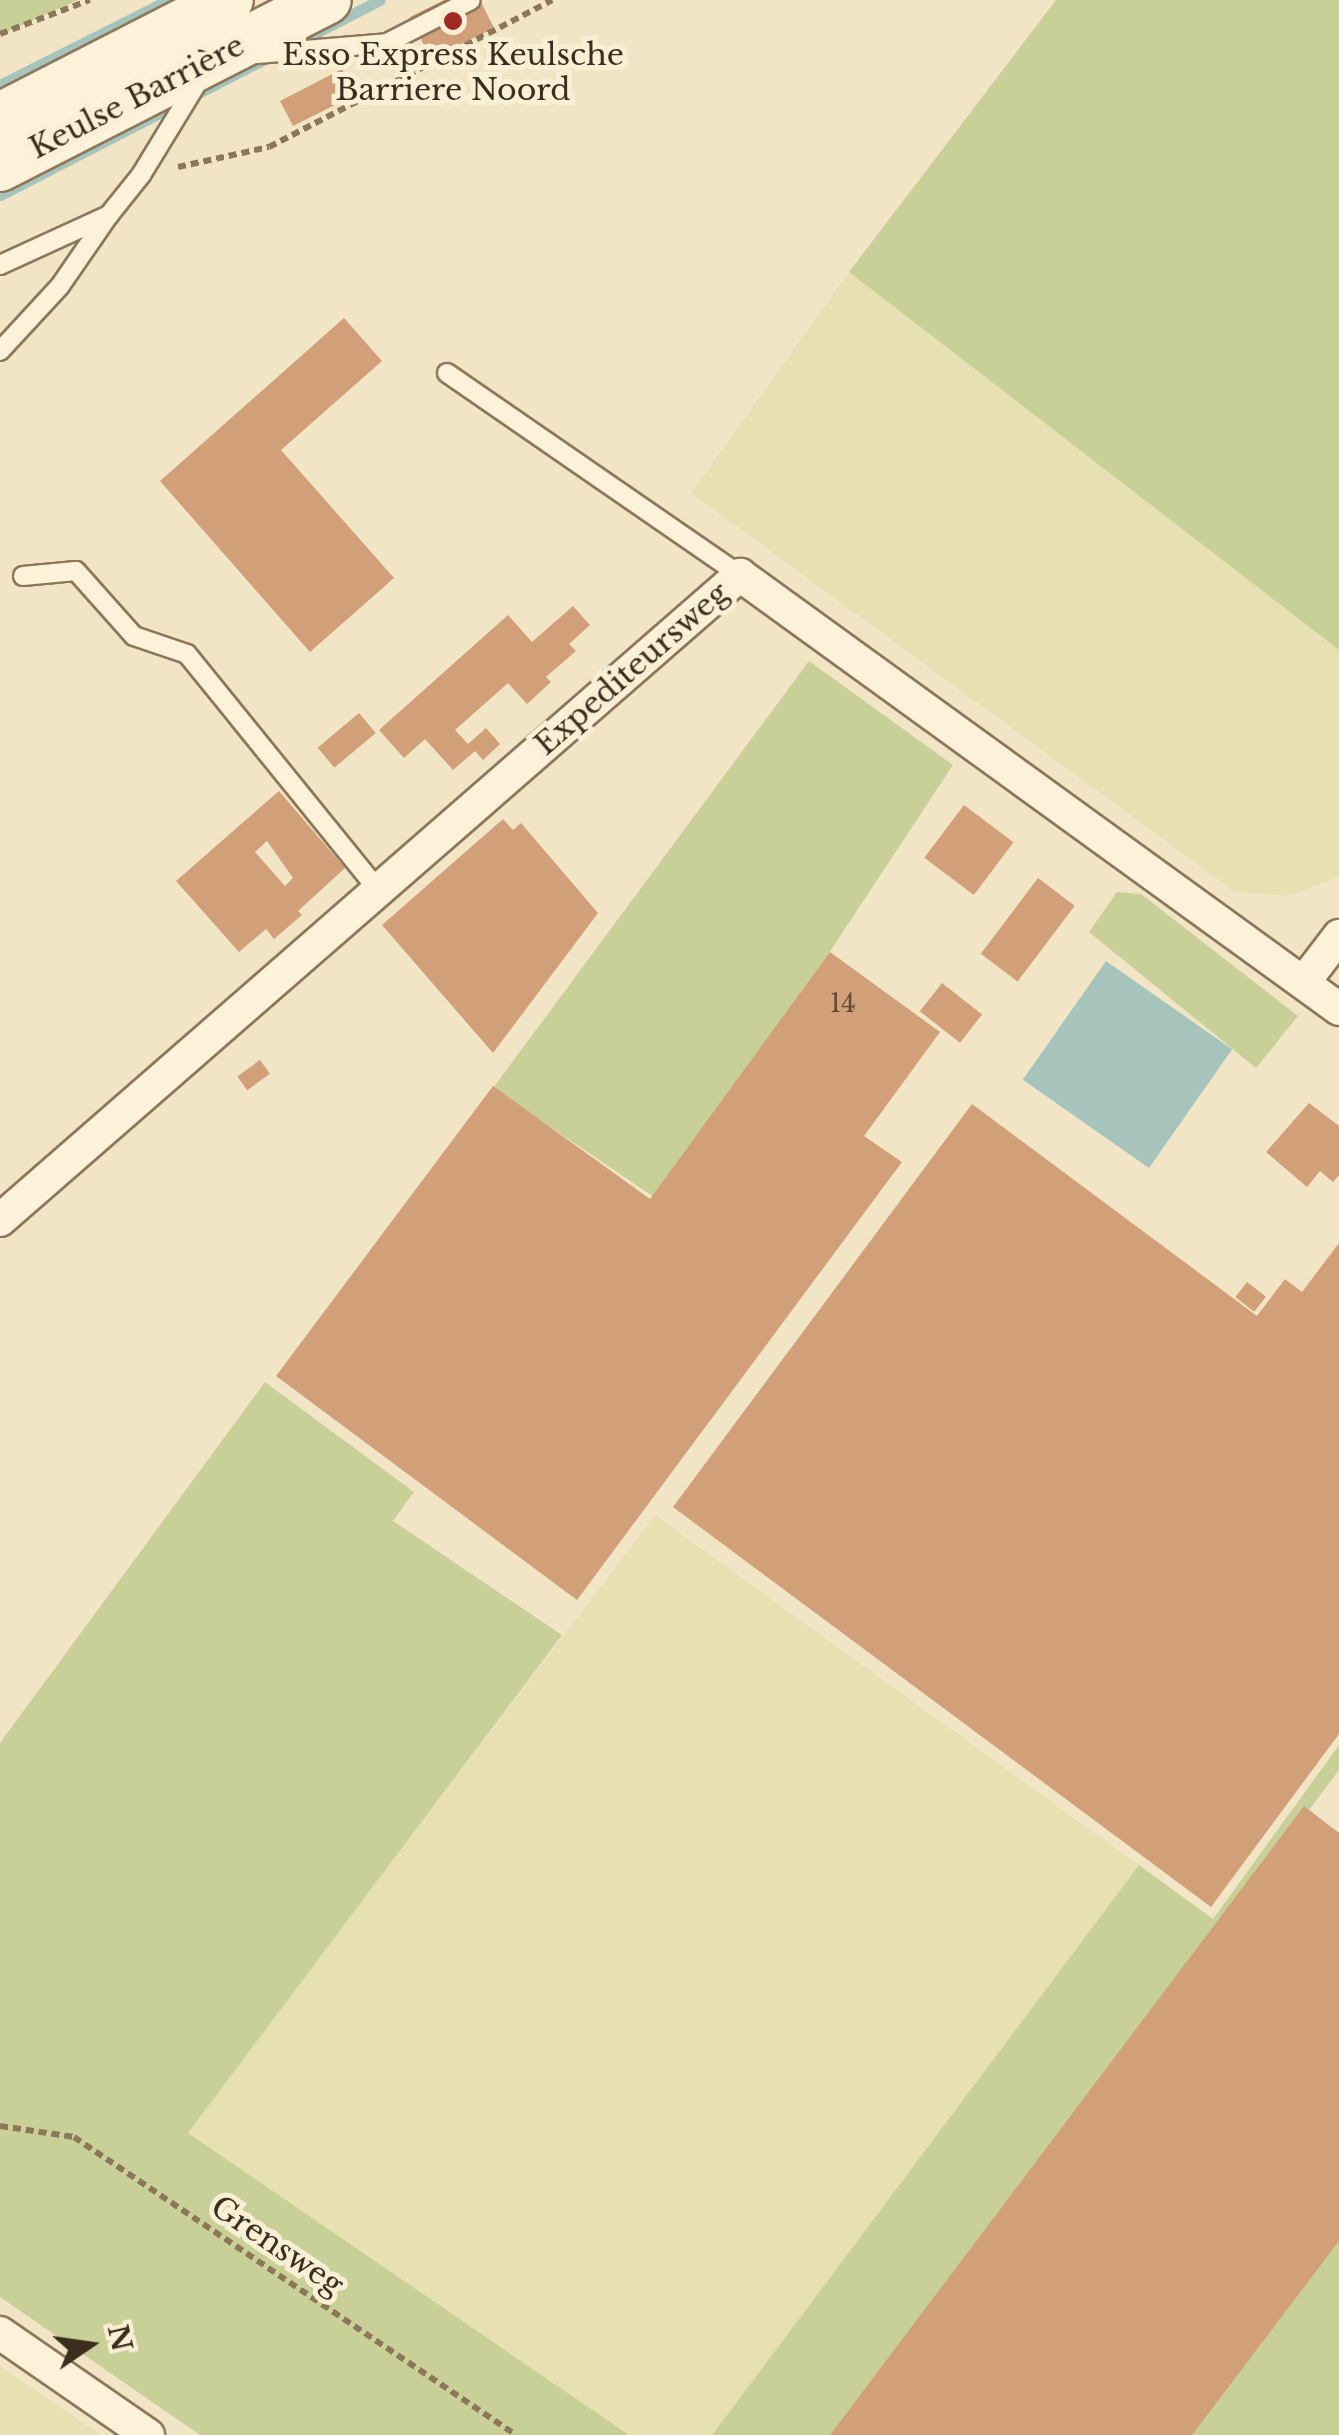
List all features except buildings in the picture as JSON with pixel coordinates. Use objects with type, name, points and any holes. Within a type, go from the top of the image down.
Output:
[{"type":"main road","name":"Keulse Barrière","points":[[0,117],[229,0]]},
{"type":"main road","name":"Keulse Barrière","points":[[0,167],[327,0]]},
{"type":"street","name":"Expediteursweg","points":[[0,1220],[740,575],[1339,1008]]},
{"type":"street","points":[[1304,982],[1339,936]]},
{"type":"street","points":[[0,2332],[148,2435]]},
{"type":"lane","points":[[0,352],[60,286],[109,215],[142,176],[213,58],[388,43],[471,0]]},
{"type":"lane","points":[[0,265],[109,215]]},
{"type":"lane","points":[[446,373],[740,575]]},
{"type":"lane","points":[[23,576],[76,571],[134,636],[186,654],[378,890]]},
{"type":"path","points":[[0,34],[90,0]]},
{"type":"path","points":[[142,176],[270,147],[552,0]]},
{"type":"path","name":"Grensweg","points":[[0,2126],[74,2137],[516,2435]]},
{"type":"shaded area","points":[[849,272],[1339,650],[1339,877],[1287,896],[1235,892],[691,493]]},
{"type":"shaded area","points":[[655,1515],[1139,1865],[712,2435],[629,2435],[187,2133]]},
{"type":"shaded area","points":[[0,2366],[101,2435],[0,2435]]},
{"type":"green space","points":[[0,0],[78,0],[0,35]]},
{"type":"green space","points":[[1056,0],[1339,0],[1339,650],[849,272]]},
{"type":"green space","points":[[809,661],[953,765],[761,1056],[654,1197],[493,1088]]},
{"type":"green space","points":[[1117,892],[1141,894],[1298,1016],[1256,1068],[1089,932]]},
{"type":"green space","points":[[265,1382],[414,1492],[393,1521],[562,1635],[188,2133],[629,2435],[200,2435],[0,2297],[0,1743]]},
{"type":"green space","points":[[1339,1745],[1339,1770],[839,2435],[712,2435],[1139,1865],[1213,1919]]},
{"type":"green space","points":[[1339,2220],[1339,2435],[1178,2435]]},
{"type":"water","points":[[1106,961],[1232,1049],[1149,1168],[1023,1080]]},
{"type":"waterway","points":[[0,85],[168,0]]},
{"type":"waterway","points":[[288,47],[380,0]]},
{"type":"waterway","points":[[0,195],[267,58]]},
{"type":"place","name":"Esso Express Keulsche Barriere Noord","points":[[453,21]]}]
